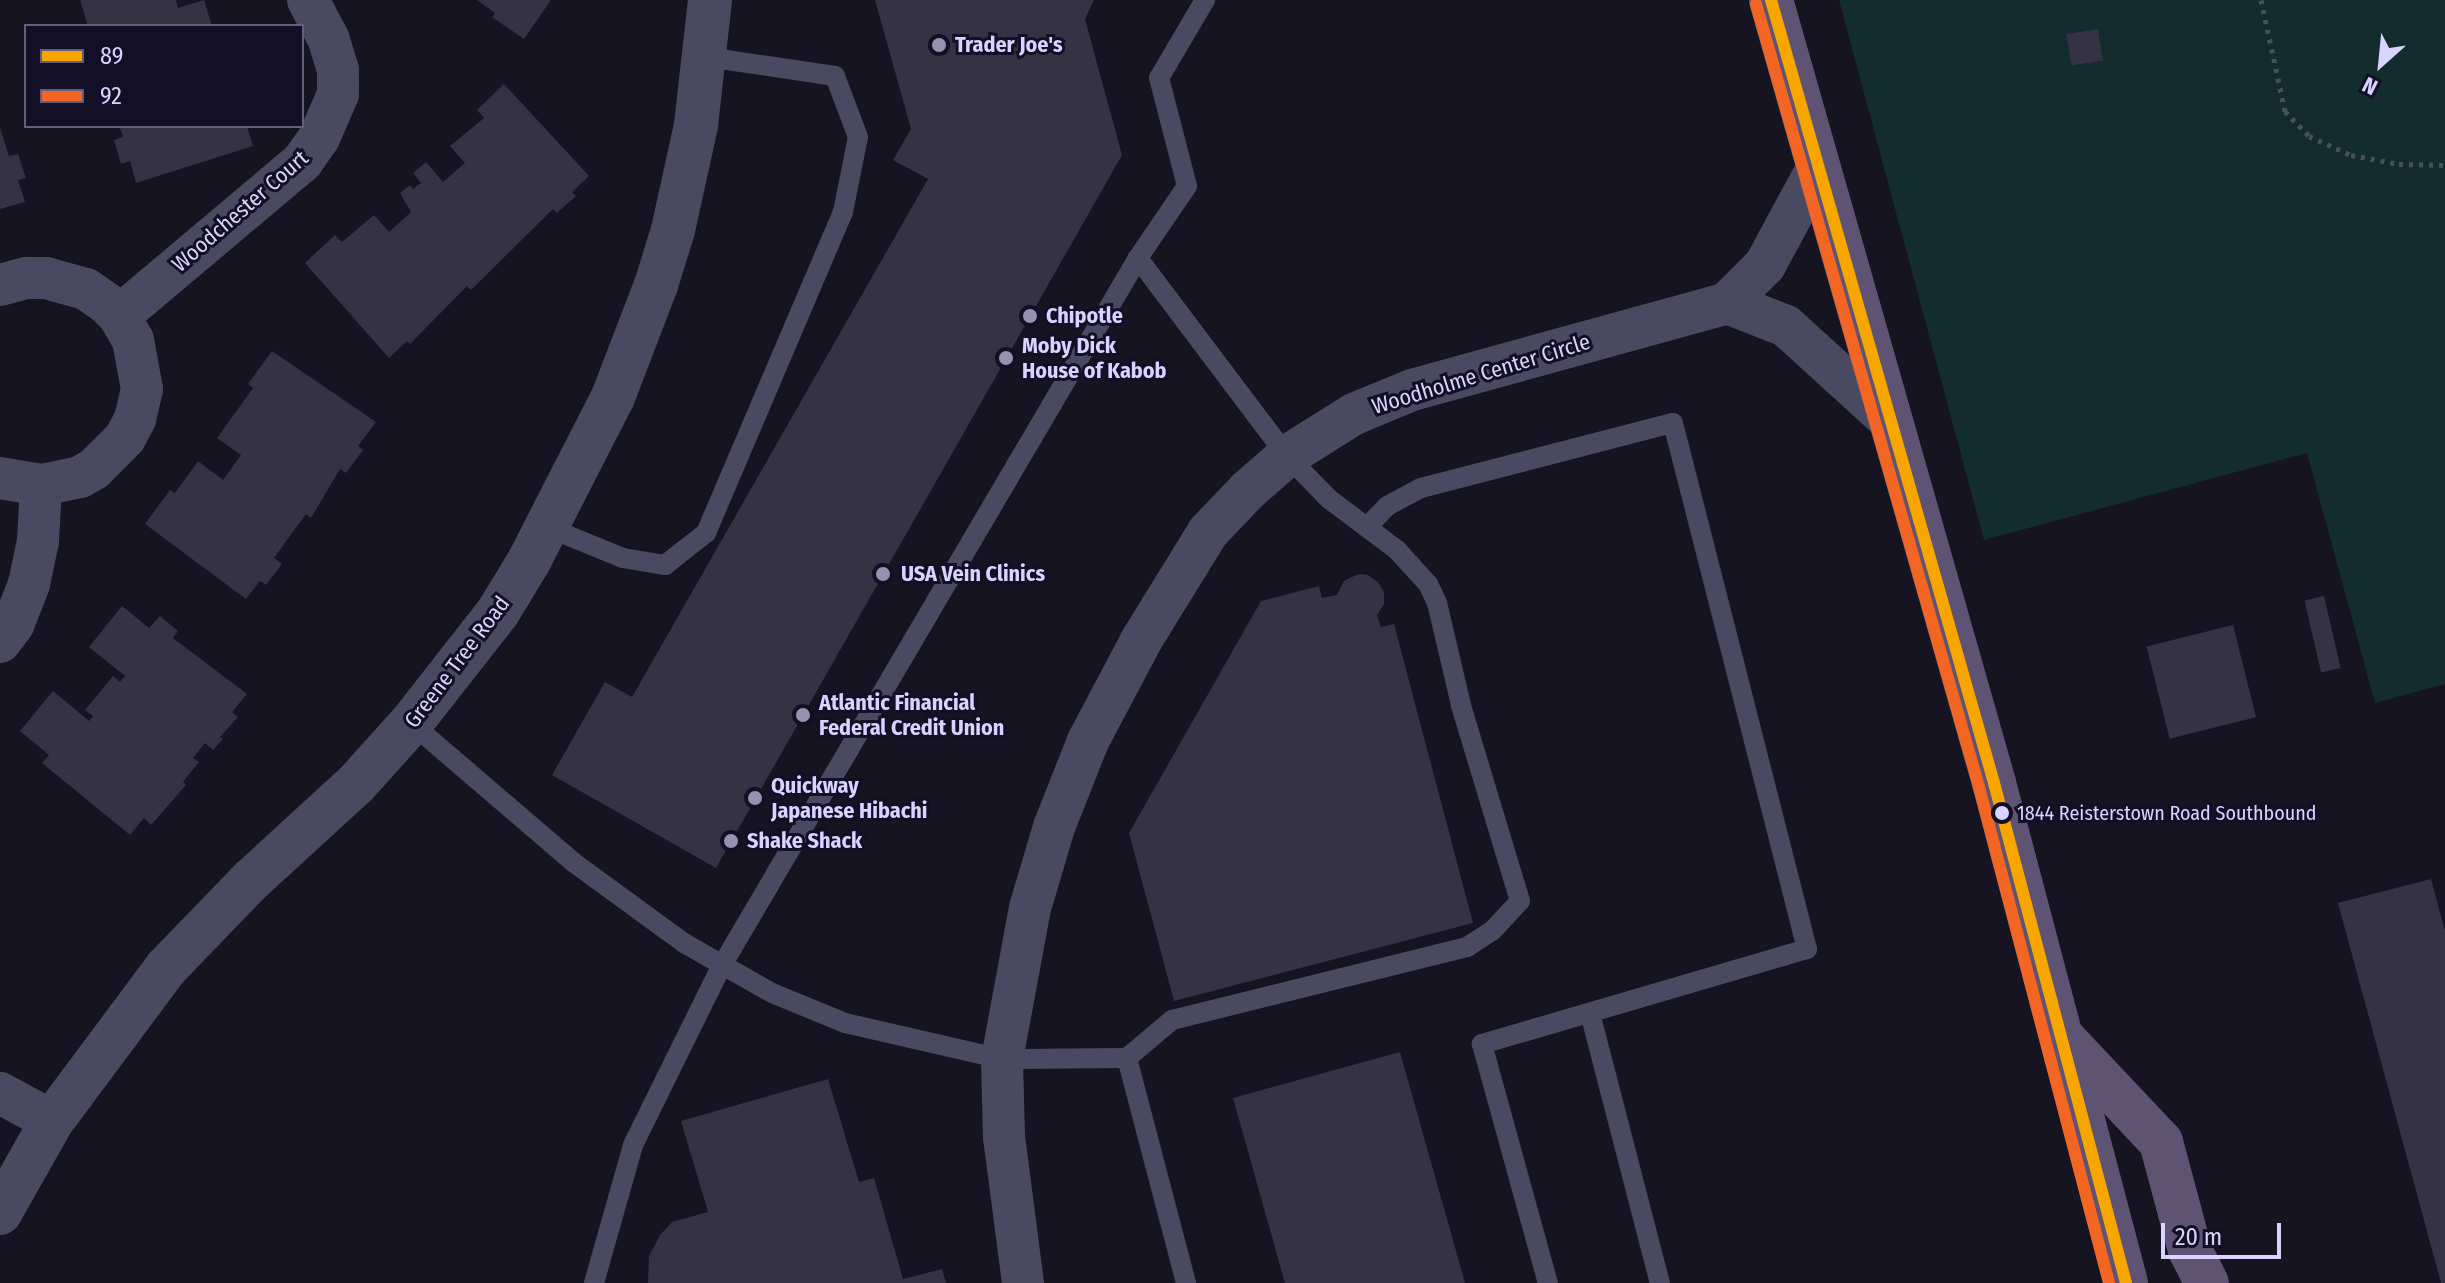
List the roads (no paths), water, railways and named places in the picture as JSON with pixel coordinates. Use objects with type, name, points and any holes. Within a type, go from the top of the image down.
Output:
[{"type":"main road","points":[[1771,0],[1887,418],[1994,783],[2126,1283]]},
{"type":"main road","points":[[2058,1033],[2161,1142],[2190,1250],[2207,1283]]},
{"type":"street","name":"Woodchester Court","points":[[119,316],[302,162],[319,138],[338,94],[338,70],[328,38],[308,0]]},
{"type":"street","name":"Greene Tree Road","points":[[0,1213],[52,1121],[166,968],[249,882],[356,784],[411,723],[498,612],[547,527],[613,397],[656,285],[686,177],[706,57],[710,0]]},
{"type":"street","name":"Woodholme Center Circle","points":[[1023,1283],[1004,1137],[1002,1059],[1030,908],[1054,827],[1088,741],[1142,639],[1208,532],[1248,490],[1287,456],[1354,414],[1412,390],[1727,303],[1765,265],[1817,169]]},
{"type":"street","points":[[0,285],[27,278],[68,283],[86,289],[119,316],[133,340],[140,364],[142,389],[135,419],[112,454],[94,469],[80,477],[41,485],[0,478]]},
{"type":"street","points":[[1727,303],[1786,326],[1887,418]]},
{"type":"street","points":[[0,642],[13,625],[29,584],[38,541],[41,485]]},
{"type":"street","points":[[0,1093],[52,1121]]},
{"type":"lane","points":[[594,1283],[633,1145],[721,967],[1138,258],[1187,186],[1159,78],[1205,0]]},
{"type":"lane","points":[[547,527],[623,558],[665,565],[706,533],[843,212],[858,137],[835,76],[706,57]]},
{"type":"lane","points":[[411,723],[573,862],[721,967],[845,1023],[1002,1059],[1127,1058],[1172,1020],[1467,947],[1492,931],[1520,901],[1461,705],[1437,603],[1415,567],[1329,499],[1287,456],[1138,258]]},
{"type":"lane","points":[[1367,527],[1387,506],[1421,488],[1673,423],[1807,949],[1482,1044],[1548,1283]]},
{"type":"lane","points":[[1590,1013],[1660,1283]]},
{"type":"lane","points":[[1127,1058],[1186,1283]]},
{"type":"place","name":"Trader Joe's","points":[[939,45]]},
{"type":"place","name":"Chipotle","points":[[1030,316]]},
{"type":"place","name":"Moby Dick House of Kabob","points":[[1006,358]]},
{"type":"place","name":"USA Vein Clinics","points":[[883,574]]},
{"type":"place","name":"Atlantic Financial Federal Credit Union","points":[[803,715]]},
{"type":"place","name":"Quickway Japanese Hibachi","points":[[755,798]]},
{"type":"place","name":"1844 Reisterstown Road Southbound","points":[[2002,813]]},
{"type":"place","name":"Shake Shack","points":[[731,841]]}]
